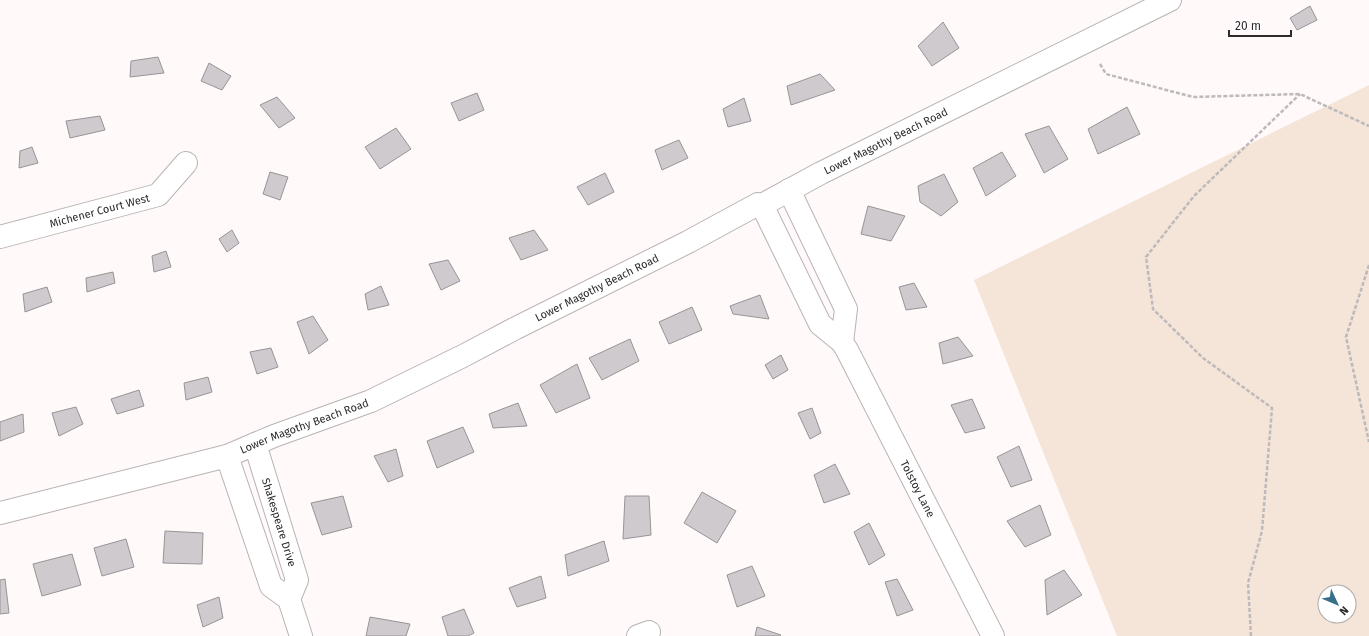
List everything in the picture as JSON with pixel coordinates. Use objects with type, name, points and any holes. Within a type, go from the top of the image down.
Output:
[{"type":"street","name":"Lower Magothy Beach Road","points":[[0,513],[227,456],[371,400],[463,356],[688,242],[758,204],[762,204],[827,170],[1170,0]]},
{"type":"street","name":"Michener Court West","points":[[0,237],[158,195],[186,164]]},
{"type":"street","points":[[789,190],[846,309],[842,342]]},
{"type":"street","name":"Tolstoy Lane","points":[[762,204],[820,324],[842,342],[993,636]]},
{"type":"street","name":"Shakespeare Drive","points":[[255,444],[297,580],[289,599]]},
{"type":"street","points":[[227,456],[271,586],[289,599],[301,636]]},
{"type":"path","points":[[1100,64],[1106,74],[1193,98],[1300,94],[1369,126]]},
{"type":"path","points":[[1251,636],[1248,583],[1262,531],[1272,408],[1203,358],[1153,309],[1146,257],[1194,196],[1300,94]]},
{"type":"path","points":[[1369,265],[1346,337],[1369,442]]},
{"type":"shaded area","points":[[1369,85],[1369,636],[1117,636],[974,280]]},
{"type":"building","points":[[1310,6],[1317,20],[1297,30],[1290,18]]},
{"type":"building","points":[[943,22],[959,48],[932,66],[918,46]]},
{"type":"building","points":[[158,57],[164,73],[130,77],[131,61]]},
{"type":"building","points":[[209,63],[231,76],[222,90],[201,81]]},
{"type":"building","points":[[820,74],[835,90],[791,105],[787,86]]},
{"type":"building","points":[[477,93],[484,110],[459,121],[451,103]]},
{"type":"building","points":[[277,97],[295,118],[279,128],[260,105]]},
{"type":"building","points":[[744,98],[751,121],[728,127],[723,109]]},
{"type":"building","points":[[1127,107],[1140,134],[1098,154],[1088,129]]},
{"type":"building","points":[[100,116],[105,130],[70,138],[66,121]]},
{"type":"building","points":[[1049,126],[1068,159],[1044,173],[1025,134]]},
{"type":"building","points":[[396,128],[411,149],[380,169],[365,147]]},
{"type":"building","points":[[679,140],[688,158],[662,170],[655,150]]},
{"type":"building","points":[[32,147],[38,163],[19,168],[20,151]]},
{"type":"building","points":[[1002,152],[1016,176],[986,196],[973,168]]},
{"type":"building","points":[[270,172],[288,177],[280,200],[263,194]]},
{"type":"building","points":[[605,173],[614,192],[588,205],[577,187]]},
{"type":"building","points":[[944,174],[958,202],[941,216],[920,202],[918,186]]},
{"type":"building","points":[[868,206],[905,216],[891,241],[861,234]]},
{"type":"building","points":[[232,230],[239,243],[227,252],[219,239]]},
{"type":"building","points":[[534,230],[548,250],[521,260],[509,238]]},
{"type":"building","points":[[166,251],[171,267],[154,272],[152,256]]},
{"type":"building","points":[[448,260],[460,281],[441,290],[429,264]]},
{"type":"building","points":[[113,272],[115,283],[87,292],[86,278]]},
{"type":"building","points":[[914,283],[927,307],[906,310],[899,287]]},
{"type":"building","points":[[381,286],[389,305],[368,310],[365,294]]},
{"type":"building","points":[[47,287],[52,302],[25,312],[23,294]]},
{"type":"building","points":[[760,295],[769,319],[733,314],[730,306]]},
{"type":"building","points":[[692,307],[702,330],[669,344],[659,322]]},
{"type":"building","points":[[313,316],[328,340],[309,354],[297,322]]},
{"type":"building","points":[[958,337],[973,356],[943,364],[939,343]]},
{"type":"building","points":[[630,339],[639,361],[602,380],[589,358]]},
{"type":"building","points":[[271,348],[278,367],[257,374],[250,352]]},
{"type":"building","points":[[781,355],[788,370],[773,379],[765,365]]},
{"type":"building","points":[[577,364],[590,398],[556,413],[540,385]]},
{"type":"building","points":[[208,377],[212,392],[186,400],[184,383]]},
{"type":"building","points":[[139,390],[144,406],[117,414],[111,399]]},
{"type":"building","points":[[972,399],[985,428],[965,433],[951,405]]},
{"type":"building","points":[[518,403],[527,426],[493,428],[489,414]]},
{"type":"building","points":[[76,407],[83,424],[59,436],[52,413]]},
{"type":"building","points":[[812,408],[821,433],[810,439],[798,413]]},
{"type":"building","points":[[23,414],[24,432],[0,441],[0,422]]},
{"type":"building","points":[[463,427],[474,452],[437,468],[427,441]]},
{"type":"building","points":[[1019,446],[1032,480],[1011,487],[997,457]]},
{"type":"building","points":[[396,449],[403,476],[388,482],[374,456]]},
{"type":"building","points":[[835,464],[850,494],[824,503],[814,475]]},
{"type":"building","points":[[702,492],[736,511],[717,543],[684,523]]},
{"type":"building","points":[[343,496],[352,527],[322,535],[311,503]]},
{"type":"building","points":[[625,496],[649,496],[651,535],[623,539]]},
{"type":"building","points":[[1040,505],[1051,535],[1025,547],[1007,521]]},
{"type":"building","points":[[869,523],[885,555],[869,565],[854,532]]},
{"type":"building","points":[[165,531],[203,533],[202,564],[163,563]]},
{"type":"building","points":[[126,539],[134,567],[102,576],[94,548]]},
{"type":"building","points":[[604,541],[609,561],[568,576],[565,555]]},
{"type":"building","points":[[72,554],[81,585],[42,596],[33,564]]},
{"type":"building","points":[[752,566],[765,596],[737,607],[727,575]]},
{"type":"building","points":[[1064,570],[1082,595],[1047,615],[1045,580]]},
{"type":"building","points":[[541,576],[546,598],[517,607],[509,588]]},
{"type":"building","points":[[5,579],[9,613],[0,614],[0,580]]},
{"type":"building","points":[[897,579],[913,610],[897,616],[885,582]]},
{"type":"building","points":[[219,597],[223,618],[203,627],[197,605]]},
{"type":"building","points":[[464,609],[474,633],[468,636],[448,636],[442,617]]},
{"type":"building","points":[[370,617],[410,624],[406,636],[366,636]]},
{"type":"building","points":[[757,627],[781,635],[755,636]]}]
